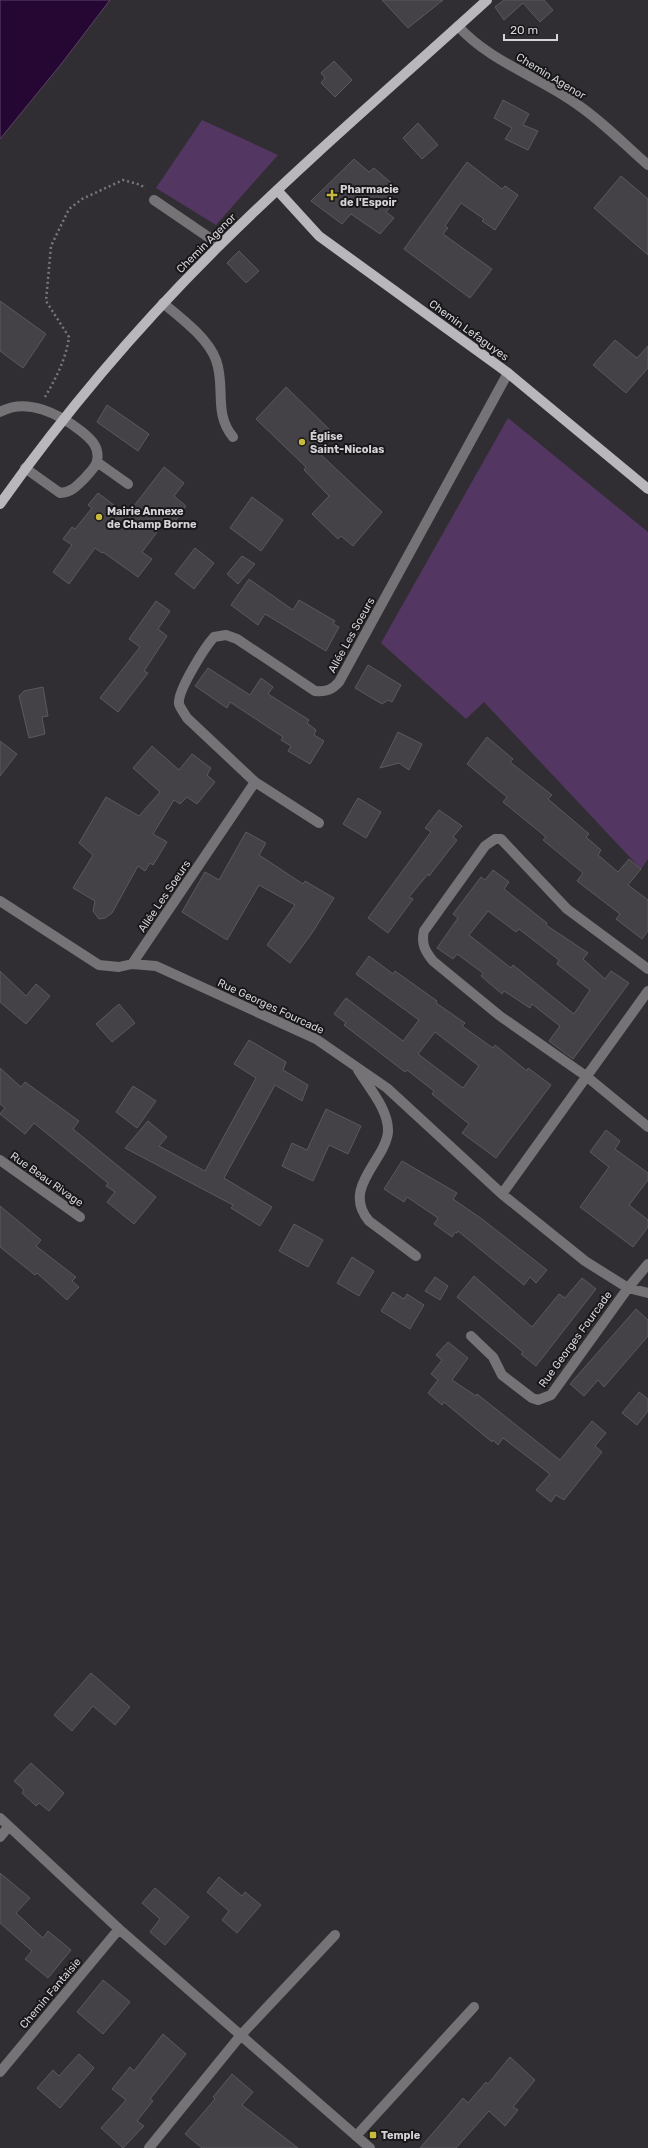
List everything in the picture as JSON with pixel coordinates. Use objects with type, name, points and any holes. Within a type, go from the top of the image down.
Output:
[{"type":"main road","name":"Chemin Agenor","points":[[0,504],[25,468],[94,381],[164,303],[220,245],[277,190],[487,0]]},
{"type":"main road","name":"Chemin Lefaguyes","points":[[277,190],[319,236],[508,374],[648,489]]},
{"type":"street","name":"Chemin Agenor","points":[[458,26],[467,36],[520,72],[578,105],[648,165]]},
{"type":"street","points":[[154,200],[220,245]]},
{"type":"street","points":[[164,303],[191,326],[216,359],[220,374],[221,415],[226,429],[233,437]]},
{"type":"street","name":"Allée Les Soeurs","points":[[319,822],[255,782],[187,718],[179,704],[180,695],[204,648],[214,637],[226,635],[237,640],[315,691],[322,692],[333,689],[343,675],[508,374]]},
{"type":"street","points":[[0,412],[8,408],[22,406],[39,408],[65,418],[92,439],[98,450],[97,462],[74,490],[60,493],[25,468]]},
{"type":"street","points":[[97,462],[128,484]]},
{"type":"street","name":"Allée Les Soeurs","points":[[132,964],[255,782]]},
{"type":"street","points":[[648,969],[567,909],[502,839],[495,839],[485,846],[424,931],[422,940],[425,951],[433,962],[500,1016],[586,1076],[648,1127]]},
{"type":"street","name":"Rue Georges Fourcade","points":[[0,900],[99,965],[119,967],[132,964],[156,966],[316,1038],[387,1088],[502,1194],[585,1262],[628,1288],[648,1293]]},
{"type":"street","points":[[502,1194],[648,991]]},
{"type":"street","points":[[356,1066],[385,1115],[388,1131],[385,1145],[365,1176],[361,1197],[364,1215],[416,1256]]},
{"type":"street","name":"Rue Beau Rivage","points":[[0,1160],[80,1217]]},
{"type":"street","name":"Rue Georges Fourcade","points":[[471,1336],[493,1357],[502,1375],[532,1398],[538,1400],[545,1399],[551,1395],[628,1288],[648,1264]]},
{"type":"street","points":[[0,1818],[119,1929],[362,2143],[474,2007]]},
{"type":"street","points":[[0,1837],[9,1826]]},
{"type":"street","name":"Chemin Fantaisie","points":[[0,2072],[119,1929]]},
{"type":"street","points":[[149,2148],[241,2036],[335,1935]]},
{"type":"path","points":[[39,408],[60,372],[68,348],[69,337],[46,301],[46,287],[50,269],[52,246],[69,209],[82,199],[123,180],[141,185],[154,200]]},
{"type":"shaded area","points":[[0,0],[110,0],[62,63],[0,139]]},
{"type":"shaded area","points":[[202,120],[278,155],[216,225],[156,188]]},
{"type":"shaded area","points":[[508,418],[648,532],[648,859],[641,869],[484,702],[466,719],[381,643]]},
{"type":"building","points":[[382,0],[443,0],[408,28]]},
{"type":"building","points":[[504,0],[544,0],[553,10],[540,22],[523,3],[504,20],[495,7]]},
{"type":"building","points":[[334,61],[352,80],[335,97],[321,83],[325,78],[321,73]]},
{"type":"building","points":[[503,100],[529,114],[523,125],[538,131],[528,150],[505,139],[512,128],[494,118]]},
{"type":"building","points":[[418,123],[438,145],[422,159],[403,138]]},
{"type":"building","points":[[354,159],[369,172],[374,168],[397,188],[387,201],[392,205],[386,212],[394,218],[380,234],[351,214],[342,224],[311,201]]},
{"type":"building","points":[[467,162],[502,189],[505,186],[518,195],[495,230],[482,221],[484,219],[461,203],[445,226],[448,228],[443,234],[492,269],[470,298],[404,249]]},
{"type":"building","points":[[621,176],[648,199],[648,255],[594,208]]},
{"type":"building","points":[[239,251],[259,271],[246,283],[227,263]]},
{"type":"building","points":[[0,301],[46,334],[23,368],[0,351]]},
{"type":"building","points":[[615,340],[637,358],[648,346],[648,368],[626,393],[593,365]]},
{"type":"building","name":"Église Saint-Nicolas","points":[[286,387],[332,432],[317,451],[382,512],[353,546],[341,536],[338,539],[312,514],[329,496],[304,470],[306,467],[256,419]]},
{"type":"building","points":[[107,405],[149,434],[138,451],[97,422]]},
{"type":"building","points":[[164,467],[184,483],[174,496],[186,506],[173,524],[167,519],[142,552],[152,559],[138,577],[95,548],[69,584],[53,572],[72,545],[63,539],[72,527],[75,529],[92,508],[88,505],[98,493],[127,515]]},
{"type":"building","points":[[252,497],[283,520],[261,551],[230,528]]},
{"type":"building","points":[[195,548],[214,563],[194,589],[175,574]]},
{"type":"building","points":[[242,556],[255,564],[238,584],[227,574]]},
{"type":"building","points":[[249,579],[293,610],[299,600],[335,621],[333,624],[339,627],[326,651],[265,614],[258,625],[231,605]]},
{"type":"building","points":[[156,601],[170,611],[158,629],[167,636],[144,671],[148,673],[118,712],[100,698],[140,647],[129,639]]},
{"type":"building","points":[[368,665],[401,685],[392,702],[388,700],[382,704],[355,688]]},
{"type":"building","points":[[208,668],[250,695],[261,678],[273,687],[268,694],[309,720],[307,723],[316,730],[314,735],[324,741],[310,764],[288,751],[291,746],[281,740],[283,737],[230,702],[227,708],[195,686]]},
{"type":"building","points":[[43,687],[48,716],[42,717],[45,734],[29,738],[19,696],[24,691]]},
{"type":"building","points":[[398,732],[422,744],[409,770],[399,763],[380,768]]},
{"type":"building","points":[[487,737],[513,759],[510,762],[552,795],[548,799],[589,834],[586,837],[601,850],[598,855],[618,872],[629,859],[641,869],[628,885],[648,900],[648,931],[642,939],[616,919],[620,914],[577,881],[583,873],[543,840],[546,837],[503,802],[507,797],[467,764]]},
{"type":"building","points":[[0,741],[17,754],[0,776]]},
{"type":"building","points":[[152,746],[179,770],[192,754],[211,768],[207,775],[215,782],[197,804],[187,797],[180,804],[174,800],[153,834],[167,842],[153,865],[150,863],[145,871],[138,866],[112,913],[105,918],[99,919],[93,911],[95,901],[73,888],[93,855],[79,843],[106,797],[139,816],[160,792],[133,768]]},
{"type":"building","points":[[358,798],[381,812],[366,838],[343,824]]},
{"type":"building","points":[[439,810],[462,826],[453,837],[457,840],[429,876],[428,874],[409,897],[413,899],[388,933],[368,918],[431,832],[425,828]]},
{"type":"building","points":[[246,832],[266,843],[259,855],[303,884],[305,881],[334,898],[312,933],[290,963],[267,945],[295,905],[259,885],[227,940],[182,912],[205,872],[219,880]]},
{"type":"building","points":[[493,870],[509,882],[504,889],[547,923],[546,925],[588,953],[583,959],[605,979],[611,971],[629,983],[573,1059],[549,1041],[560,1026],[532,1004],[530,1008],[504,991],[502,994],[481,976],[483,973],[457,954],[453,959],[437,948],[458,918],[453,914],[481,877],[485,880]],"holes":[[[488,911],[516,932],[519,929],[559,960],[557,964],[590,990],[574,1014],[513,965],[511,968],[469,935]]]},
{"type":"building","points":[[369,956],[393,974],[395,971],[437,1001],[436,1003],[465,1023],[462,1026],[493,1048],[495,1045],[527,1071],[528,1068],[551,1085],[496,1158],[462,1133],[469,1124],[432,1094],[434,1091],[407,1070],[405,1072],[344,1025],[346,1023],[334,1014],[346,998],[403,1041],[419,1020],[356,974]],"holes":[[[435,1032],[479,1066],[463,1088],[418,1054]]]},
{"type":"building","points":[[0,971],[26,996],[36,984],[50,996],[26,1024],[0,1002]]},
{"type":"building","points":[[119,1004],[135,1023],[112,1042],[96,1024]]},
{"type":"building","points":[[249,1040],[286,1062],[283,1070],[308,1085],[302,1101],[275,1085],[224,1178],[272,1207],[260,1226],[231,1208],[233,1205],[125,1148],[148,1121],[167,1137],[159,1146],[205,1171],[256,1078],[234,1064]]},
{"type":"building","points":[[0,1068],[21,1087],[25,1082],[79,1121],[73,1129],[156,1197],[134,1224],[107,1202],[115,1192],[106,1186],[108,1183],[34,1123],[25,1134],[0,1114],[5,1108],[0,1104]]},
{"type":"building","points":[[133,1086],[156,1101],[137,1128],[116,1112]]},
{"type":"building","points":[[326,1109],[361,1126],[348,1154],[329,1145],[313,1181],[282,1166],[292,1143],[307,1150]]},
{"type":"building","points":[[606,1130],[620,1141],[615,1149],[648,1173],[648,1180],[629,1205],[648,1220],[648,1227],[633,1247],[580,1207],[609,1167],[590,1152]]},
{"type":"building","points":[[402,1161],[457,1193],[453,1199],[482,1219],[547,1270],[536,1283],[530,1277],[524,1285],[458,1231],[457,1233],[455,1232],[452,1237],[434,1224],[438,1218],[407,1197],[404,1202],[384,1189]]},
{"type":"building","points":[[0,1206],[41,1240],[36,1246],[76,1277],[72,1281],[79,1287],[67,1300],[37,1273],[35,1275],[0,1247]]},
{"type":"building","points":[[294,1224],[323,1240],[308,1267],[279,1251]]},
{"type":"building","points":[[352,1257],[374,1271],[359,1296],[337,1283]]},
{"type":"building","points":[[474,1276],[532,1327],[559,1294],[565,1298],[582,1278],[596,1289],[536,1366],[521,1354],[523,1352],[457,1297]]},
{"type":"building","points":[[435,1277],[448,1286],[440,1300],[425,1291]]},
{"type":"building","points":[[393,1292],[404,1299],[407,1294],[424,1305],[410,1329],[381,1311]]},
{"type":"building","points":[[636,1309],[648,1320],[648,1336],[604,1387],[598,1380],[584,1396],[570,1384]]},
{"type":"building","points":[[448,1342],[468,1358],[452,1380],[476,1396],[477,1394],[560,1460],[592,1421],[606,1433],[595,1446],[602,1452],[564,1500],[556,1495],[551,1502],[536,1490],[550,1474],[503,1438],[498,1445],[493,1440],[492,1442],[444,1402],[442,1405],[428,1393],[438,1380],[431,1374],[442,1360],[436,1355]]},
{"type":"building","points":[[639,1392],[648,1399],[648,1411],[637,1425],[622,1413]]},
{"type":"building","points":[[91,1673],[130,1707],[115,1725],[93,1706],[72,1731],[54,1715]]},
{"type":"building","points":[[31,1763],[64,1793],[49,1811],[39,1803],[36,1806],[22,1793],[24,1790],[14,1781]]},
{"type":"building","points":[[0,1873],[30,1898],[16,1913],[43,1938],[48,1931],[71,1950],[48,1978],[25,1959],[32,1951],[0,1923]]},
{"type":"building","points":[[219,1877],[242,1896],[245,1892],[261,1905],[237,1933],[222,1920],[229,1911],[207,1892]]},
{"type":"building","points":[[155,1888],[189,1917],[165,1945],[150,1932],[160,1919],[142,1903]]},
{"type":"building","points":[[103,1980],[130,2002],[103,2034],[77,2012]]},
{"type":"building","points":[[163,2034],[186,2054],[150,2099],[153,2101],[137,2121],[144,2126],[123,2148],[101,2128],[126,2100],[112,2089],[130,2067],[134,2071]]},
{"type":"building","points":[[79,2054],[94,2068],[60,2108],[37,2088],[53,2070],[59,2076]]},
{"type":"building","points":[[510,2057],[535,2080],[513,2107],[518,2110],[505,2126],[489,2111],[456,2148],[420,2148],[463,2098],[468,2103],[486,2082],[488,2084]]},
{"type":"building","points":[[232,2074],[253,2092],[242,2105],[298,2148],[202,2148],[185,2134],[215,2099],[213,2097]]},
{"type":"place","name":"Pharmacie de l'Espoir","points":[[332,195]]},
{"type":"place","name":"Église Saint-Nicolas","points":[[302,442]]},
{"type":"place","name":"Mairie Annexe de Champ Borne","points":[[99,517]]},
{"type":"place","name":"Temple","points":[[373,2135]]}]
